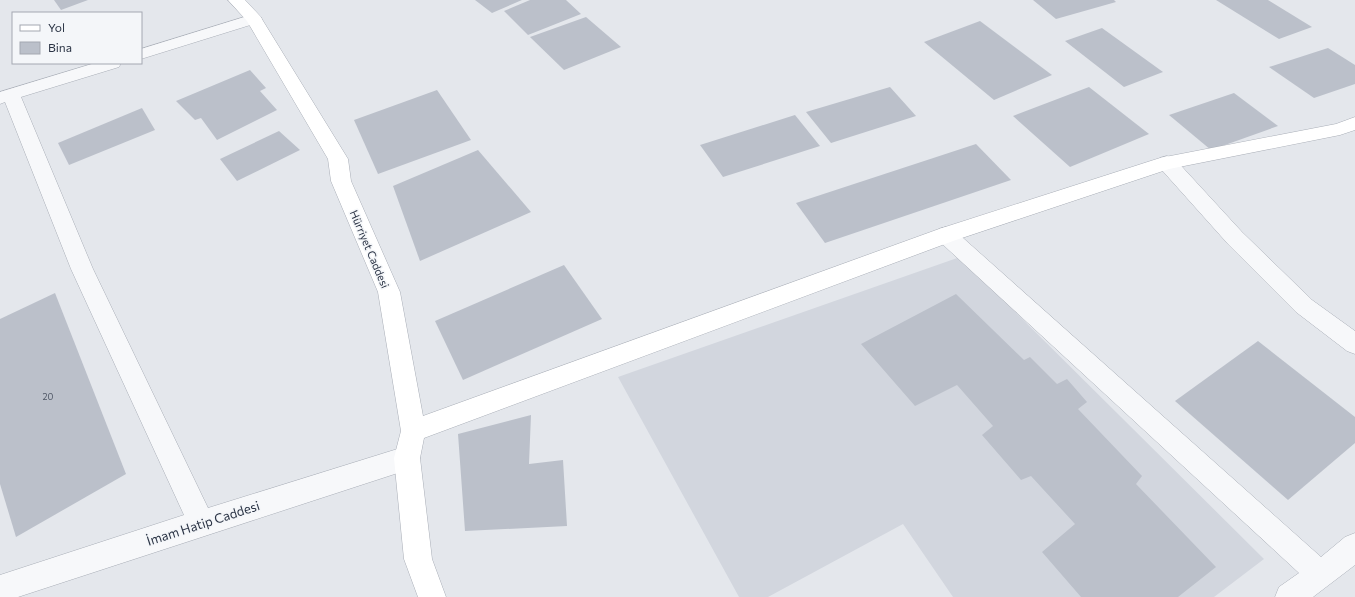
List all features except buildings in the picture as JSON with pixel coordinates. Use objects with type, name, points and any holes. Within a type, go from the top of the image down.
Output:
[{"type":"street","name":"Hürriyet Caddesi","points":[[236,0],[254,19],[338,158],[341,181],[389,292],[413,431],[408,458],[418,559],[432,597]]},
{"type":"street","points":[[142,54],[254,19]]},
{"type":"street","points":[[110,64],[6,96],[82,269],[201,523]]},
{"type":"street","points":[[413,431],[946,235],[1167,163],[1340,129],[1355,123]]},
{"type":"street","points":[[1167,163],[1235,238],[1304,306],[1355,344]]},
{"type":"street","points":[[946,235],[1321,575]]},
{"type":"street","name":"İmam Hatip Caddesi","points":[[0,589],[201,523],[408,458]]},
{"type":"street","points":[[1289,597],[1321,575],[1355,547]]},
{"type":"shaded area","points":[[960,257],[1264,559],[1214,597],[953,597],[903,524],[768,597],[739,597],[618,377]]}]
